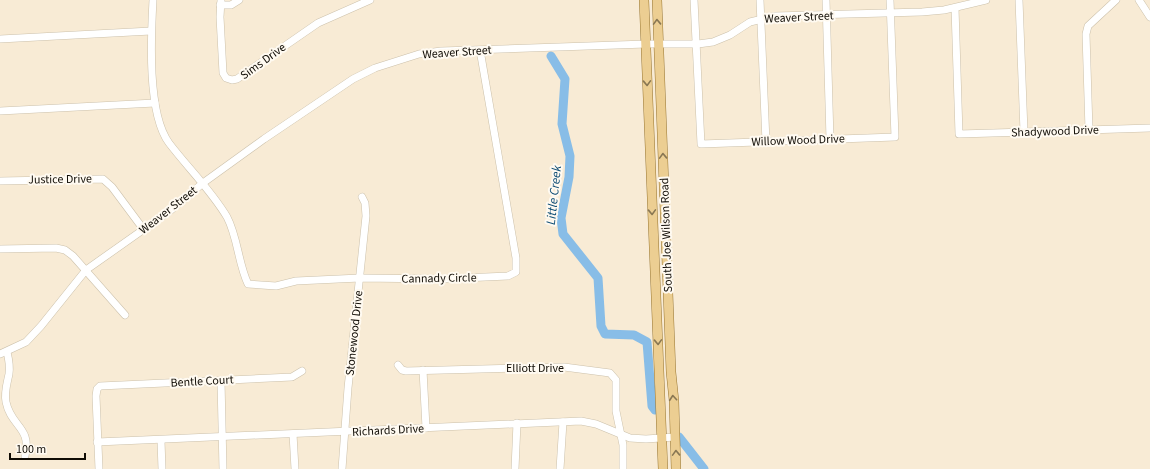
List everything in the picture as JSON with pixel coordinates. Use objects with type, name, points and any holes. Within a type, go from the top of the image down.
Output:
[{"type":"main road","name":"South Joe Wilson Road","points":[[644,0],[663,469]]},
{"type":"main road","name":"South Joe Wilson Road","points":[[657,0],[676,469]]},
{"type":"street","points":[[153,0],[151,31],[155,103],[159,121],[168,142],[203,183]]},
{"type":"street","points":[[221,3],[230,5],[239,0]]},
{"type":"street","name":"Sims Drive","points":[[221,3],[223,73],[226,78],[232,80],[237,79],[318,23],[350,7],[370,0]]},
{"type":"street","points":[[694,0],[698,44]]},
{"type":"street","points":[[760,0],[766,142]]},
{"type":"street","points":[[826,0],[830,139]]},
{"type":"street","points":[[890,0],[891,13]]},
{"type":"street","name":"Weaver Street","points":[[0,354],[8,352],[26,342],[41,326],[86,270],[144,230],[203,183],[264,139],[337,89],[375,68],[420,54],[441,51],[646,44],[698,44],[713,42],[730,35],[750,22],[776,16],[922,12],[955,8],[986,0]]},
{"type":"street","points":[[1019,0],[1024,132]]},
{"type":"street","points":[[1089,130],[1087,30],[1088,26],[1116,0]]},
{"type":"street","points":[[1139,0],[1150,18]]},
{"type":"street","name":"Shadywood Drive","points":[[955,8],[959,134],[1150,128]]},
{"type":"street","name":"Willow Wood Drive","points":[[698,44],[697,67],[701,144],[895,137],[891,13]]},
{"type":"street","points":[[0,39],[151,31]]},
{"type":"street","name":"Cannady Circle","points":[[203,183],[227,219],[233,232],[238,255],[248,284],[276,286],[296,281],[360,278],[441,279],[508,276],[516,272],[516,258],[480,50]]},
{"type":"street","points":[[0,111],[155,103]]},
{"type":"street","name":"Justice Drive","points":[[0,181],[103,179],[112,187],[144,230]]},
{"type":"street","name":"Stonewood Drive","points":[[342,469],[348,382],[366,216],[365,203],[362,197]]},
{"type":"street","points":[[0,249],[56,248],[64,250],[74,256],[125,315]]},
{"type":"street","points":[[8,352],[9,366],[5,389],[6,402],[13,420],[25,434],[28,444],[25,456]]},
{"type":"street","name":"Elliott Drive","points":[[398,365],[402,370],[406,371],[564,367],[610,373],[616,380],[616,411],[621,434],[623,469]]},
{"type":"street","points":[[423,370],[426,428]]},
{"type":"street","name":"Bentle Court","points":[[98,442],[96,396],[97,389],[100,386],[292,377],[302,371]]},
{"type":"street","points":[[221,381],[223,469]]},
{"type":"street","name":"Richards Drive","points":[[98,442],[161,441],[222,436],[581,421],[596,424],[630,438],[646,439],[675,437]]},
{"type":"street","points":[[560,469],[563,422]]},
{"type":"street","points":[[515,469],[517,423]]},
{"type":"street","points":[[293,434],[295,469]]},
{"type":"street","points":[[161,441],[162,469]]},
{"type":"street","points":[[98,442],[99,469]]},
{"type":"waterway","name":"Little Creek","points":[[551,56],[565,79],[562,124],[570,156],[569,177],[561,218],[563,234],[598,278],[601,326],[605,334],[634,335],[647,342],[652,406],[655,410]]},
{"type":"waterway","name":"Little Creek","points":[[679,437],[704,469]]}]
